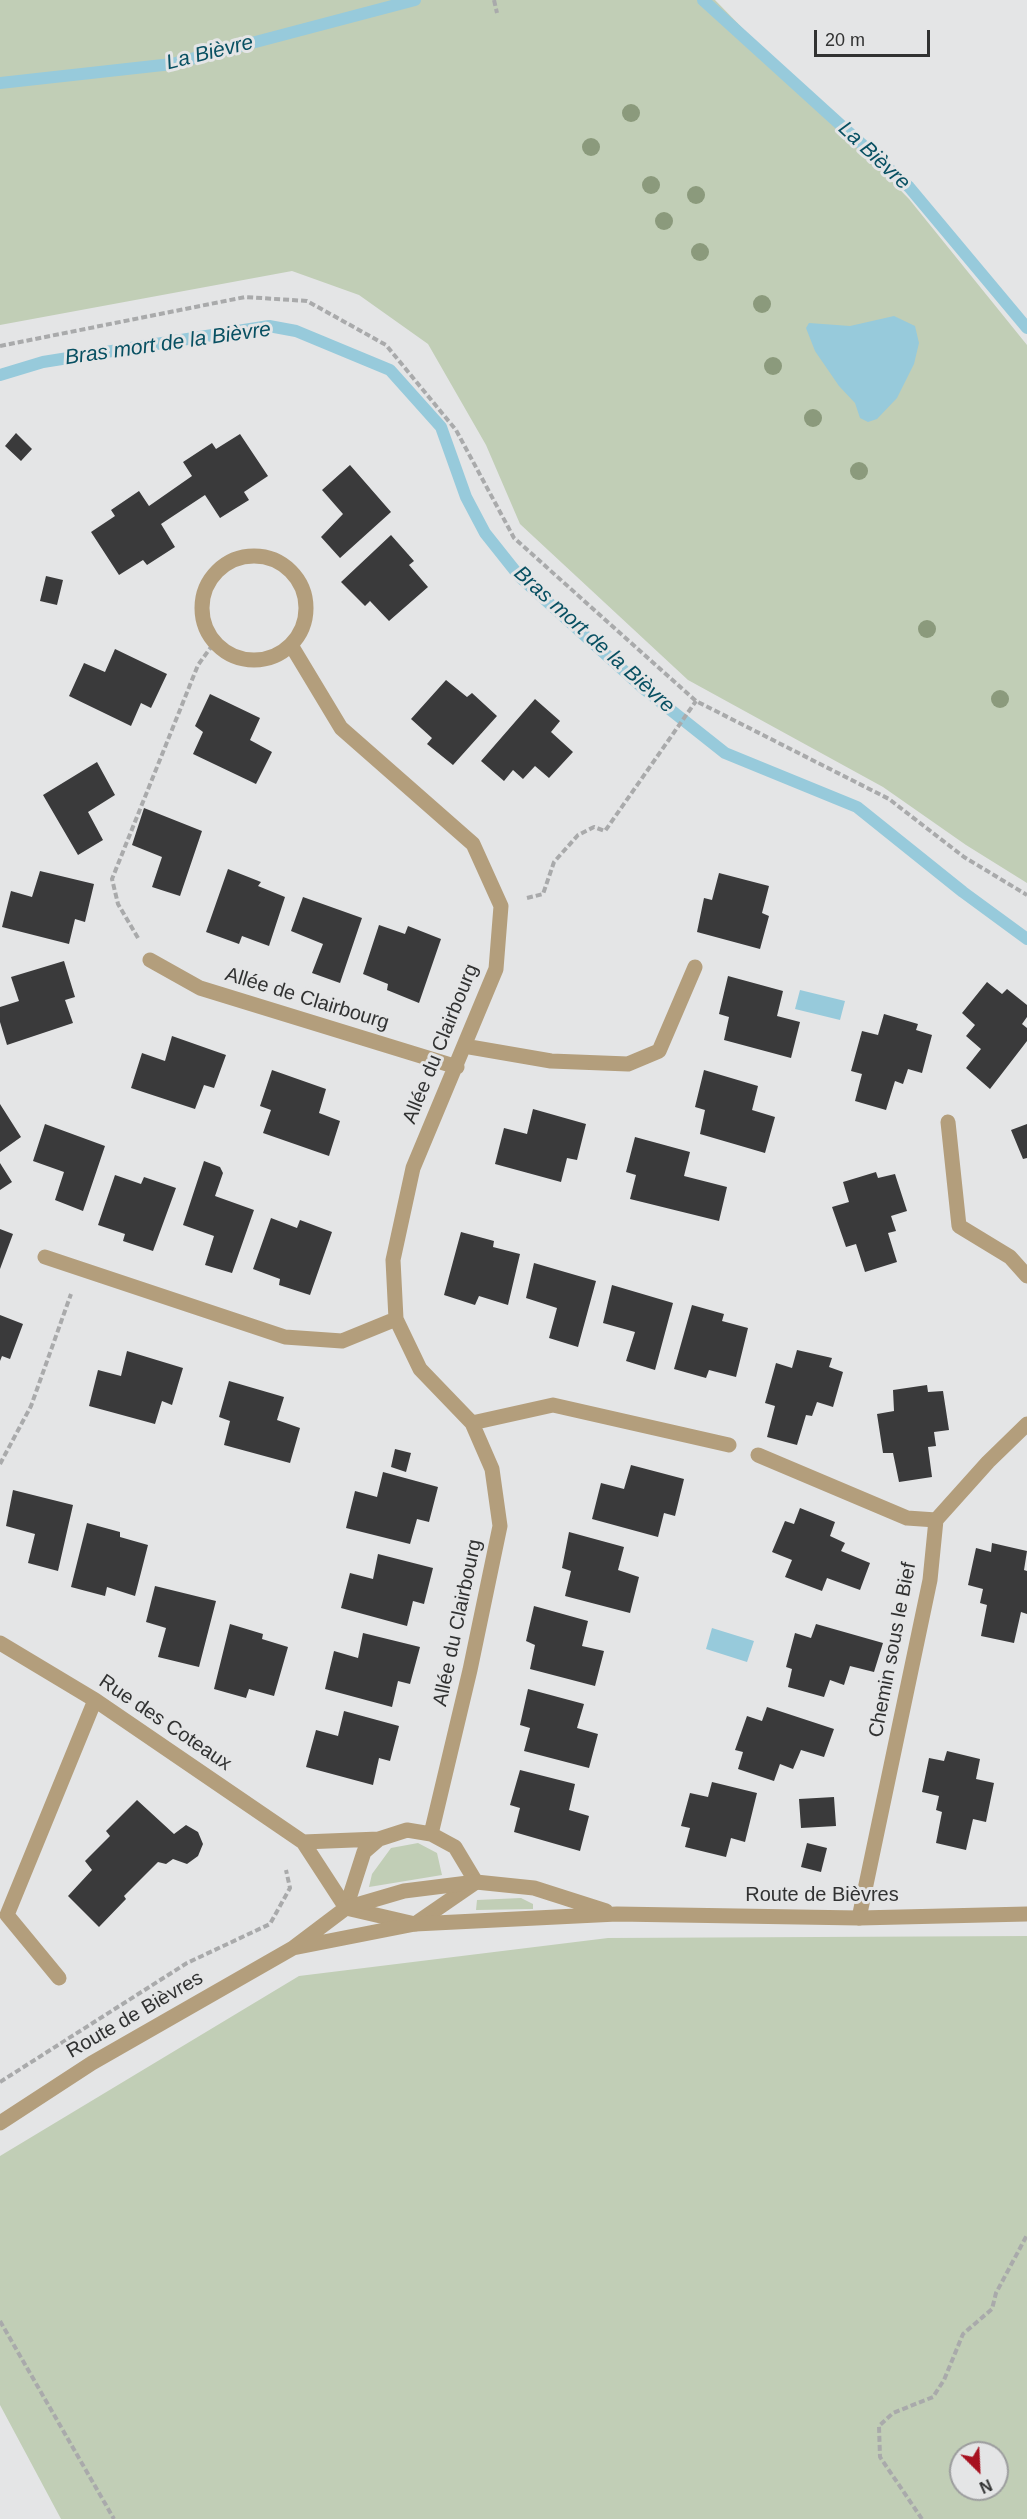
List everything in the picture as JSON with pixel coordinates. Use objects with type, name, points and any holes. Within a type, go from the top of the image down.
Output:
[{"type":"street","points":[[246,556],[268,558],[290,569],[304,594],[304,623],[291,645],[274,657],[251,661],[233,656],[214,643],[203,622],[202,602],[210,580],[226,563],[246,556]]},
{"type":"street","name":"Allée du Clairbourg","points":[[291,645],[341,728],[473,844],[501,906],[496,969],[413,1168],[393,1260],[396,1318],[420,1369],[472,1423],[492,1469],[500,1526],[470,1670],[431,1834]]},
{"type":"street","name":"Allée de Clairbourg","points":[[150,960],[200,988],[456,1067]]},
{"type":"street","points":[[464,1046],[551,1062],[628,1064],[659,1051],[695,967]]},
{"type":"street","points":[[948,1122],[959,1226],[1010,1257],[1027,1276]]},
{"type":"street","points":[[45,1257],[285,1337],[342,1341],[396,1318]]},
{"type":"street","points":[[472,1423],[553,1405],[729,1444]]},
{"type":"street","points":[[758,1455],[907,1518],[936,1520],[988,1462],[1027,1424]]},
{"type":"street","name":"Chemin sous le Bief","points":[[859,1917],[930,1580],[936,1520]]},
{"type":"street","name":"Rue des Coteaux","points":[[0,1643],[95,1700],[303,1842],[346,1908]]},
{"type":"street","points":[[58,1978],[7,1915],[95,1700]]},
{"type":"street","points":[[303,1842],[379,1839],[407,1830],[431,1834],[455,1846],[476,1882],[415,1924],[346,1908],[364,1852],[379,1839]]},
{"type":"street","name":"Route de Bièvres","points":[[0,2123],[92,2062],[293,1948],[346,1908],[404,1891],[476,1882],[534,1888],[617,1914]]},
{"type":"street","name":"Route de Bièvres","points":[[293,1948],[415,1924],[617,1914],[859,1917],[1027,1914]]},
{"type":"path","points":[[494,0],[497,14]]},
{"type":"path","points":[[0,346],[245,297],[307,302],[386,345],[456,430],[514,538],[696,700],[889,799],[964,857],[1027,895]]},
{"type":"path","points":[[150,960],[118,904],[112,879],[198,665],[214,643]]},
{"type":"path","points":[[501,906],[543,894],[554,862],[578,835],[594,827],[604,831],[696,700]]},
{"type":"path","points":[[0,1464],[31,1406],[80,1269]]},
{"type":"path","points":[[0,2082],[188,1963],[270,1924],[290,1888],[278,1825]]},
{"type":"path","points":[[922,2519],[880,2457],[879,2426],[893,2413],[933,2397],[944,2380],[963,2334],[992,2309],[996,2292],[1027,2235]]},
{"type":"path","points":[[0,2321],[114,2519]]},
{"type":"green space","points":[[0,0],[715,0],[909,199],[1027,345],[1027,883],[966,845],[883,787],[688,680],[520,524],[486,445],[428,344],[359,295],[292,271],[0,325]]},
{"type":"green space","points":[[418,1843],[437,1853],[442,1875],[369,1887],[372,1874],[391,1848]]},
{"type":"green space","points":[[521,1898],[533,1904],[533,1909],[476,1910],[477,1900]]},
{"type":"green space","points":[[1027,1936],[1027,2519],[61,2519],[0,2405],[0,2156],[299,1976],[608,1938]]},
{"type":"water","points":[[894,316],[915,326],[919,343],[914,364],[897,398],[877,419],[868,422],[860,418],[855,403],[839,386],[815,351],[806,328],[809,323],[850,326]]},
{"type":"water","points":[[800,990],[845,1001],[840,1020],[795,1009]]},
{"type":"water","points":[[712,1628],[754,1641],[747,1662],[706,1649]]},
{"type":"building","points":[[16,433],[32,449],[21,461],[5,446]]},
{"type":"building","points":[[240,434],[268,476],[244,492],[249,500],[220,518],[205,495],[161,524],[175,547],[147,565],[143,560],[119,575],[91,532],[115,516],[111,510],[139,491],[149,506],[192,476],[183,462],[212,443],[216,449]]},
{"type":"building","points":[[350,465],[391,512],[340,558],[321,537],[343,514],[322,490]]},
{"type":"building","points":[[391,535],[414,561],[409,565],[428,587],[389,621],[370,601],[365,606],[341,582]]},
{"type":"building","points":[[46,576],[63,580],[57,605],[40,601]]},
{"type":"building","points":[[115,649],[167,674],[151,708],[141,703],[131,726],[69,696],[84,663],[105,672]]},
{"type":"building","points":[[446,680],[467,697],[472,693],[497,716],[453,765],[427,744],[432,738],[411,719]]},
{"type":"building","points":[[210,694],[260,718],[250,740],[272,752],[256,784],[193,754],[203,732],[195,726]]},
{"type":"building","points":[[535,699],[560,721],[551,732],[573,752],[549,778],[535,766],[523,779],[513,770],[504,781],[481,761]]},
{"type":"building","points":[[97,762],[115,795],[88,812],[103,840],[78,855],[43,795]]},
{"type":"building","points":[[144,808],[202,831],[180,896],[152,887],[162,857],[132,845]]},
{"type":"building","points":[[228,869],[261,882],[258,886],[285,897],[269,946],[242,936],[239,944],[206,932]]},
{"type":"building","points":[[40,871],[94,884],[85,922],[75,919],[69,944],[2,927],[11,891],[32,897]]},
{"type":"building","points":[[719,873],[769,886],[762,913],[769,916],[760,949],[697,932],[704,898],[712,900]]},
{"type":"building","points":[[303,897],[362,918],[340,983],[312,973],[323,944],[291,931]]},
{"type":"building","points":[[379,925],[405,934],[408,926],[441,939],[419,1003],[387,990],[388,984],[363,974]]},
{"type":"building","points":[[64,961],[75,997],[65,1000],[73,1023],[7,1045],[0,1022],[0,1007],[19,1001],[11,977]]},
{"type":"building","points":[[728,976],[783,991],[777,1016],[800,1022],[791,1058],[724,1040],[729,1017],[719,1014]]},
{"type":"building","points":[[987,982],[1002,994],[1007,989],[1027,1005],[1027,1017],[1022,1024],[1027,1028],[1027,1041],[990,1089],[966,1068],[981,1049],[966,1036],[975,1025],[962,1013]]},
{"type":"building","points":[[884,1014],[918,1024],[916,1030],[932,1035],[922,1073],[908,1069],[903,1084],[895,1081],[886,1110],[855,1101],[862,1074],[851,1071],[862,1031],[878,1035]]},
{"type":"building","points":[[172,1036],[226,1055],[214,1088],[204,1085],[195,1109],[131,1088],[142,1053],[165,1061]]},
{"type":"building","points":[[272,1070],[326,1089],[319,1113],[340,1121],[329,1156],[263,1133],[271,1110],[260,1106]]},
{"type":"building","points":[[704,1070],[758,1086],[752,1110],[775,1117],[765,1153],[700,1134],[705,1110],[695,1107]]},
{"type":"building","points":[[0,1104],[21,1137],[0,1152]]},
{"type":"building","points":[[533,1109],[586,1124],[577,1160],[567,1158],[561,1182],[495,1164],[504,1128],[527,1134]]},
{"type":"building","points":[[45,1124],[105,1146],[83,1211],[55,1200],[64,1172],[33,1161]]},
{"type":"building","points":[[1027,1124],[1027,1158],[1023,1159],[1011,1130]]},
{"type":"building","points":[[635,1137],[690,1152],[684,1176],[727,1187],[719,1221],[630,1199],[636,1175],[626,1172]]},
{"type":"building","points":[[204,1161],[220,1167],[223,1173],[215,1196],[254,1210],[232,1273],[205,1265],[214,1236],[183,1225]]},
{"type":"building","points":[[0,1163],[12,1182],[0,1190]]},
{"type":"building","points":[[876,1172],[878,1178],[895,1174],[907,1211],[891,1216],[896,1231],[888,1233],[897,1262],[865,1272],[856,1244],[846,1247],[832,1207],[849,1202],[843,1182]]},
{"type":"building","points":[[115,1175],[141,1184],[144,1177],[176,1188],[153,1251],[123,1241],[125,1234],[98,1225]]},
{"type":"building","points":[[271,1218],[297,1228],[300,1220],[332,1232],[310,1295],[279,1285],[280,1279],[253,1269]]},
{"type":"building","points":[[0,1229],[13,1234],[0,1269]]},
{"type":"building","points":[[461,1232],[494,1241],[493,1247],[520,1254],[508,1305],[479,1296],[475,1305],[444,1295]]},
{"type":"building","points":[[534,1263],[596,1281],[578,1347],[549,1338],[557,1308],[526,1298]]},
{"type":"building","points":[[612,1285],[673,1303],[655,1370],[626,1361],[635,1332],[603,1323]]},
{"type":"building","points":[[692,1305],[724,1314],[722,1321],[748,1328],[736,1377],[709,1370],[706,1378],[674,1369]]},
{"type":"building","points":[[0,1315],[23,1324],[10,1359],[2,1356],[0,1361]]},
{"type":"building","points":[[797,1350],[832,1358],[829,1367],[843,1372],[833,1407],[817,1402],[812,1416],[806,1415],[797,1445],[767,1437],[775,1406],[765,1403],[776,1363],[792,1368]]},
{"type":"building","points":[[127,1351],[183,1368],[172,1405],[162,1401],[155,1424],[89,1406],[98,1370],[121,1376]]},
{"type":"building","points":[[229,1381],[284,1397],[277,1420],[300,1428],[290,1463],[224,1445],[230,1421],[219,1417]]},
{"type":"building","points":[[927,1385],[928,1392],[943,1391],[949,1430],[934,1432],[936,1446],[928,1447],[932,1477],[899,1482],[893,1453],[883,1453],[877,1414],[894,1411],[893,1390]]},
{"type":"building","points":[[395,1449],[411,1453],[406,1472],[391,1467]]},
{"type":"building","points":[[631,1465],[684,1479],[675,1516],[664,1513],[658,1537],[592,1519],[601,1483],[624,1489]]},
{"type":"building","points":[[383,1472],[438,1487],[429,1522],[417,1519],[410,1544],[346,1528],[355,1491],[377,1497]]},
{"type":"building","points":[[13,1490],[73,1505],[58,1571],[28,1563],[35,1534],[6,1526]]},
{"type":"building","points":[[800,1508],[835,1522],[830,1536],[845,1543],[841,1551],[870,1563],[860,1590],[827,1578],[822,1591],[785,1577],[792,1560],[772,1552],[785,1521],[794,1524]]},
{"type":"building","points":[[87,1523],[120,1532],[120,1537],[148,1545],[135,1596],[107,1587],[105,1596],[71,1587]]},
{"type":"building","points":[[569,1532],[624,1547],[618,1570],[639,1577],[630,1613],[565,1596],[571,1571],[562,1568]]},
{"type":"building","points":[[992,1543],[1027,1551],[1024,1570],[1027,1571],[1027,1614],[1021,1612],[1014,1643],[981,1636],[987,1605],[980,1603],[983,1589],[968,1585],[976,1548],[991,1552]]},
{"type":"building","points":[[378,1554],[433,1568],[424,1604],[413,1601],[407,1626],[341,1608],[350,1573],[373,1579]]},
{"type":"building","points":[[155,1586],[216,1601],[199,1667],[158,1657],[166,1628],[146,1622]]},
{"type":"building","points":[[534,1606],[588,1621],[582,1646],[604,1651],[595,1686],[530,1669],[535,1645],[526,1641]]},
{"type":"building","points":[[230,1624],[263,1634],[262,1639],[288,1647],[274,1696],[249,1689],[246,1698],[214,1689]]},
{"type":"building","points":[[816,1624],[883,1643],[874,1672],[850,1666],[844,1685],[830,1680],[824,1697],[788,1687],[792,1669],[786,1667],[795,1633],[811,1638]]},
{"type":"building","points":[[363,1633],[420,1647],[410,1684],[398,1681],[392,1707],[325,1689],[334,1651],[358,1658]]},
{"type":"building","points":[[528,1689],[584,1704],[577,1728],[598,1734],[589,1768],[524,1751],[530,1728],[520,1725]]},
{"type":"building","points":[[767,1707],[834,1729],[824,1757],[801,1750],[793,1769],[780,1764],[774,1781],[738,1769],[743,1752],[735,1750],[747,1716],[762,1721]]},
{"type":"building","points":[[344,1711],[399,1726],[390,1761],[379,1758],[373,1785],[306,1767],[316,1730],[338,1736]]},
{"type":"building","points":[[947,1751],[980,1759],[976,1779],[994,1783],[986,1822],[973,1819],[966,1850],[936,1843],[942,1812],[936,1810],[939,1796],[922,1792],[929,1758],[944,1761]]},
{"type":"building","points":[[520,1770],[575,1784],[569,1810],[589,1816],[580,1851],[514,1832],[520,1808],[510,1805]]},
{"type":"building","points":[[712,1782],[757,1793],[745,1842],[731,1838],[726,1857],[685,1847],[690,1828],[681,1826],[690,1793],[708,1797]]},
{"type":"building","points":[[834,1797],[836,1826],[801,1828],[799,1799]]},
{"type":"building","points":[[137,1800],[174,1834],[186,1825],[198,1832],[203,1844],[198,1856],[187,1864],[173,1859],[166,1864],[158,1862],[124,1896],[126,1899],[99,1927],[68,1896],[92,1870],[85,1861],[110,1836],[106,1831]]},
{"type":"building","points":[[807,1843],[827,1848],[821,1872],[801,1867]]},
{"type":"waterway","name":"La Bièvre","points":[[0,83],[172,64],[415,0]]},
{"type":"waterway","name":"La Bièvre","points":[[703,0],[909,187],[1027,328]]},
{"type":"waterway","name":"Bras mort de la Bièvre","points":[[0,375],[43,362],[269,326],[296,331],[390,370],[441,427],[466,497],[485,533],[520,577],[643,688],[725,753],[857,807],[963,892],[1027,939]]}]
